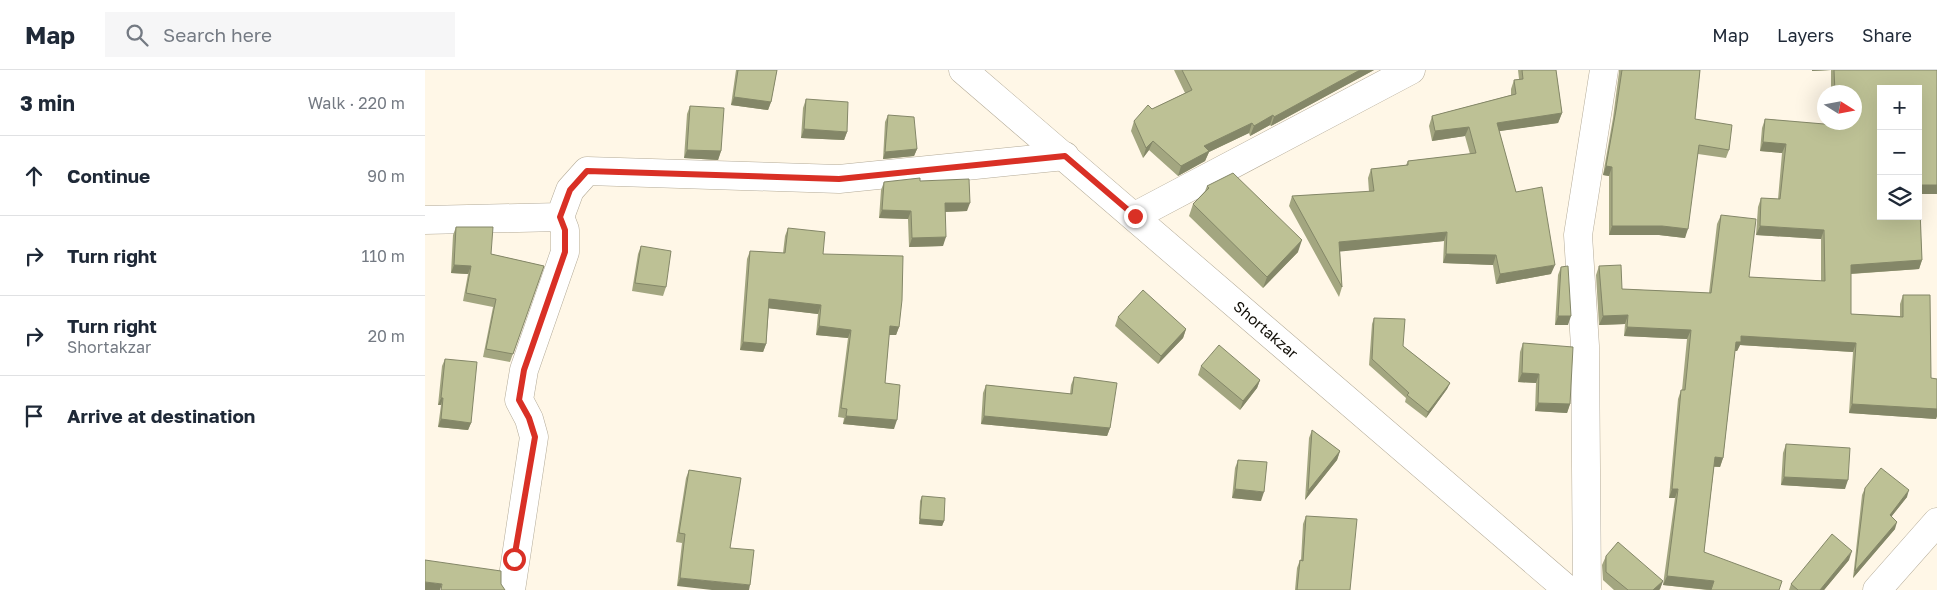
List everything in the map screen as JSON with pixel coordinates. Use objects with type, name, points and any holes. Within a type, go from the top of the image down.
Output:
[{"type":"street","name":"Shortakzar","points":[[963,70],[1135,216],[1567,590]]},
{"type":"street","points":[[1135,216],[1411,70]]},
{"type":"street","points":[[1587,590],[1585,346],[1578,235],[1604,70]]},
{"type":"street","points":[[511,590],[535,437],[529,418],[519,400],[524,370],[565,252],[565,230],[560,217],[570,190],[587,171],[839,179],[1065,156]]},
{"type":"street","points":[[425,220],[560,217]]},
{"type":"street","points":[[1877,590],[1937,522]]},
{"type":"building","points":[[738,70],[777,70],[771,102],[734,97]]},
{"type":"building","points":[[1182,70],[1360,70],[1274,117],[1273,115],[1254,126],[1252,123],[1204,146],[1209,151],[1181,166],[1153,141],[1146,148],[1134,121],[1148,105],[1152,109],[1192,90]]},
{"type":"building","points":[[1522,70],[1556,70],[1562,113],[1497,123],[1516,192],[1542,187],[1555,265],[1500,274],[1496,255],[1446,254],[1447,232],[1339,242],[1342,287],[1292,196],[1374,191],[1371,169],[1408,165],[1408,161],[1476,153],[1469,127],[1435,131],[1432,116],[1516,94],[1514,80],[1523,79]]},
{"type":"building","points":[[1622,70],[1700,70],[1695,119],[1732,125],[1729,150],[1699,145],[1688,229],[1662,226],[1612,226],[1612,167],[1606,166]]},
{"type":"building","points":[[1834,70],[1937,70],[1937,185],[1922,185],[1922,85],[1877,85],[1877,220],[1920,220],[1922,260],[1851,265],[1851,314],[1903,317],[1903,295],[1930,295],[1931,378],[1937,379],[1937,409],[1852,404],[1856,343],[1741,336],[1741,342],[1736,342],[1723,458],[1715,457],[1704,552],[1782,581],[1779,590],[1711,590],[1714,581],[1667,576],[1678,489],[1672,489],[1681,390],[1685,390],[1691,330],[1627,327],[1628,315],[1603,316],[1599,266],[1621,265],[1622,289],[1711,293],[1721,215],[1756,219],[1749,277],[1825,281],[1824,230],[1760,226],[1761,198],[1780,199],[1786,144],[1763,142],[1765,119],[1817,123],[1817,130],[1862,130],[1862,85],[1835,85]]},
{"type":"building","points":[[806,99],[848,102],[847,132],[804,129]]},
{"type":"building","points":[[690,106],[724,108],[721,151],[687,150]]},
{"type":"building","points":[[888,115],[914,117],[917,149],[885,152]]},
{"type":"building","points":[[1233,173],[1302,240],[1267,277],[1193,204],[1209,188],[1207,186]]},
{"type":"building","points":[[920,178],[920,181],[969,179],[970,203],[945,203],[946,237],[912,238],[911,211],[882,210],[884,182]]},
{"type":"building","points":[[456,227],[493,227],[491,254],[544,266],[513,354],[486,349],[496,299],[466,293],[471,266],[454,265]]},
{"type":"building","points":[[788,228],[825,232],[823,254],[903,256],[899,327],[890,326],[885,383],[900,385],[897,420],[846,416],[847,409],[841,408],[851,330],[819,326],[821,305],[769,299],[766,344],[743,342],[750,251],[785,253]]},
{"type":"building","points":[[641,246],[671,251],[666,287],[635,283]]},
{"type":"building","points":[[1568,266],[1571,316],[1558,316],[1561,267]]},
{"type":"building","points":[[1143,290],[1186,329],[1161,356],[1118,317]]},
{"type":"building","points":[[1374,318],[1405,319],[1403,346],[1450,383],[1428,412],[1407,395],[1409,393],[1372,359]]},
{"type":"building","points":[[1523,343],[1573,347],[1570,404],[1538,403],[1539,374],[1522,373]]},
{"type":"building","points":[[1219,345],[1260,380],[1243,401],[1201,366]]},
{"type":"building","points":[[445,359],[477,362],[471,423],[441,419]]},
{"type":"building","points":[[1074,377],[1117,383],[1110,428],[984,416],[986,385],[1072,394]]},
{"type":"building","points":[[1312,430],[1340,451],[1308,491]]},
{"type":"building","points":[[1786,444],[1850,448],[1848,480],[1784,477]]},
{"type":"building","points":[[1238,460],[1267,462],[1264,492],[1235,489]]},
{"type":"building","points":[[1881,468],[1909,490],[1890,515],[1897,522],[1855,571],[1865,488]]},
{"type":"building","points":[[689,470],[741,478],[730,548],[754,550],[750,585],[680,578],[685,534],[679,533]]},
{"type":"building","points":[[922,496],[945,498],[944,521],[920,519]]},
{"type":"building","points":[[1306,516],[1357,519],[1350,590],[1297,590],[1300,560],[1303,561]]},
{"type":"building","points":[[1832,534],[1852,551],[1820,590],[1798,590],[1791,584]]},
{"type":"building","points":[[1618,542],[1663,581],[1653,590],[1628,590],[1606,572],[1606,556]]},
{"type":"building","points":[[425,560],[501,571],[501,584],[505,590],[441,590],[442,584],[425,582]]},
{"type":"route","points":[[514,559],[535,437],[529,418],[519,400],[524,370],[565,252],[565,230],[560,217],[570,190],[587,171],[839,179],[1065,156],[1135,216]]}]
